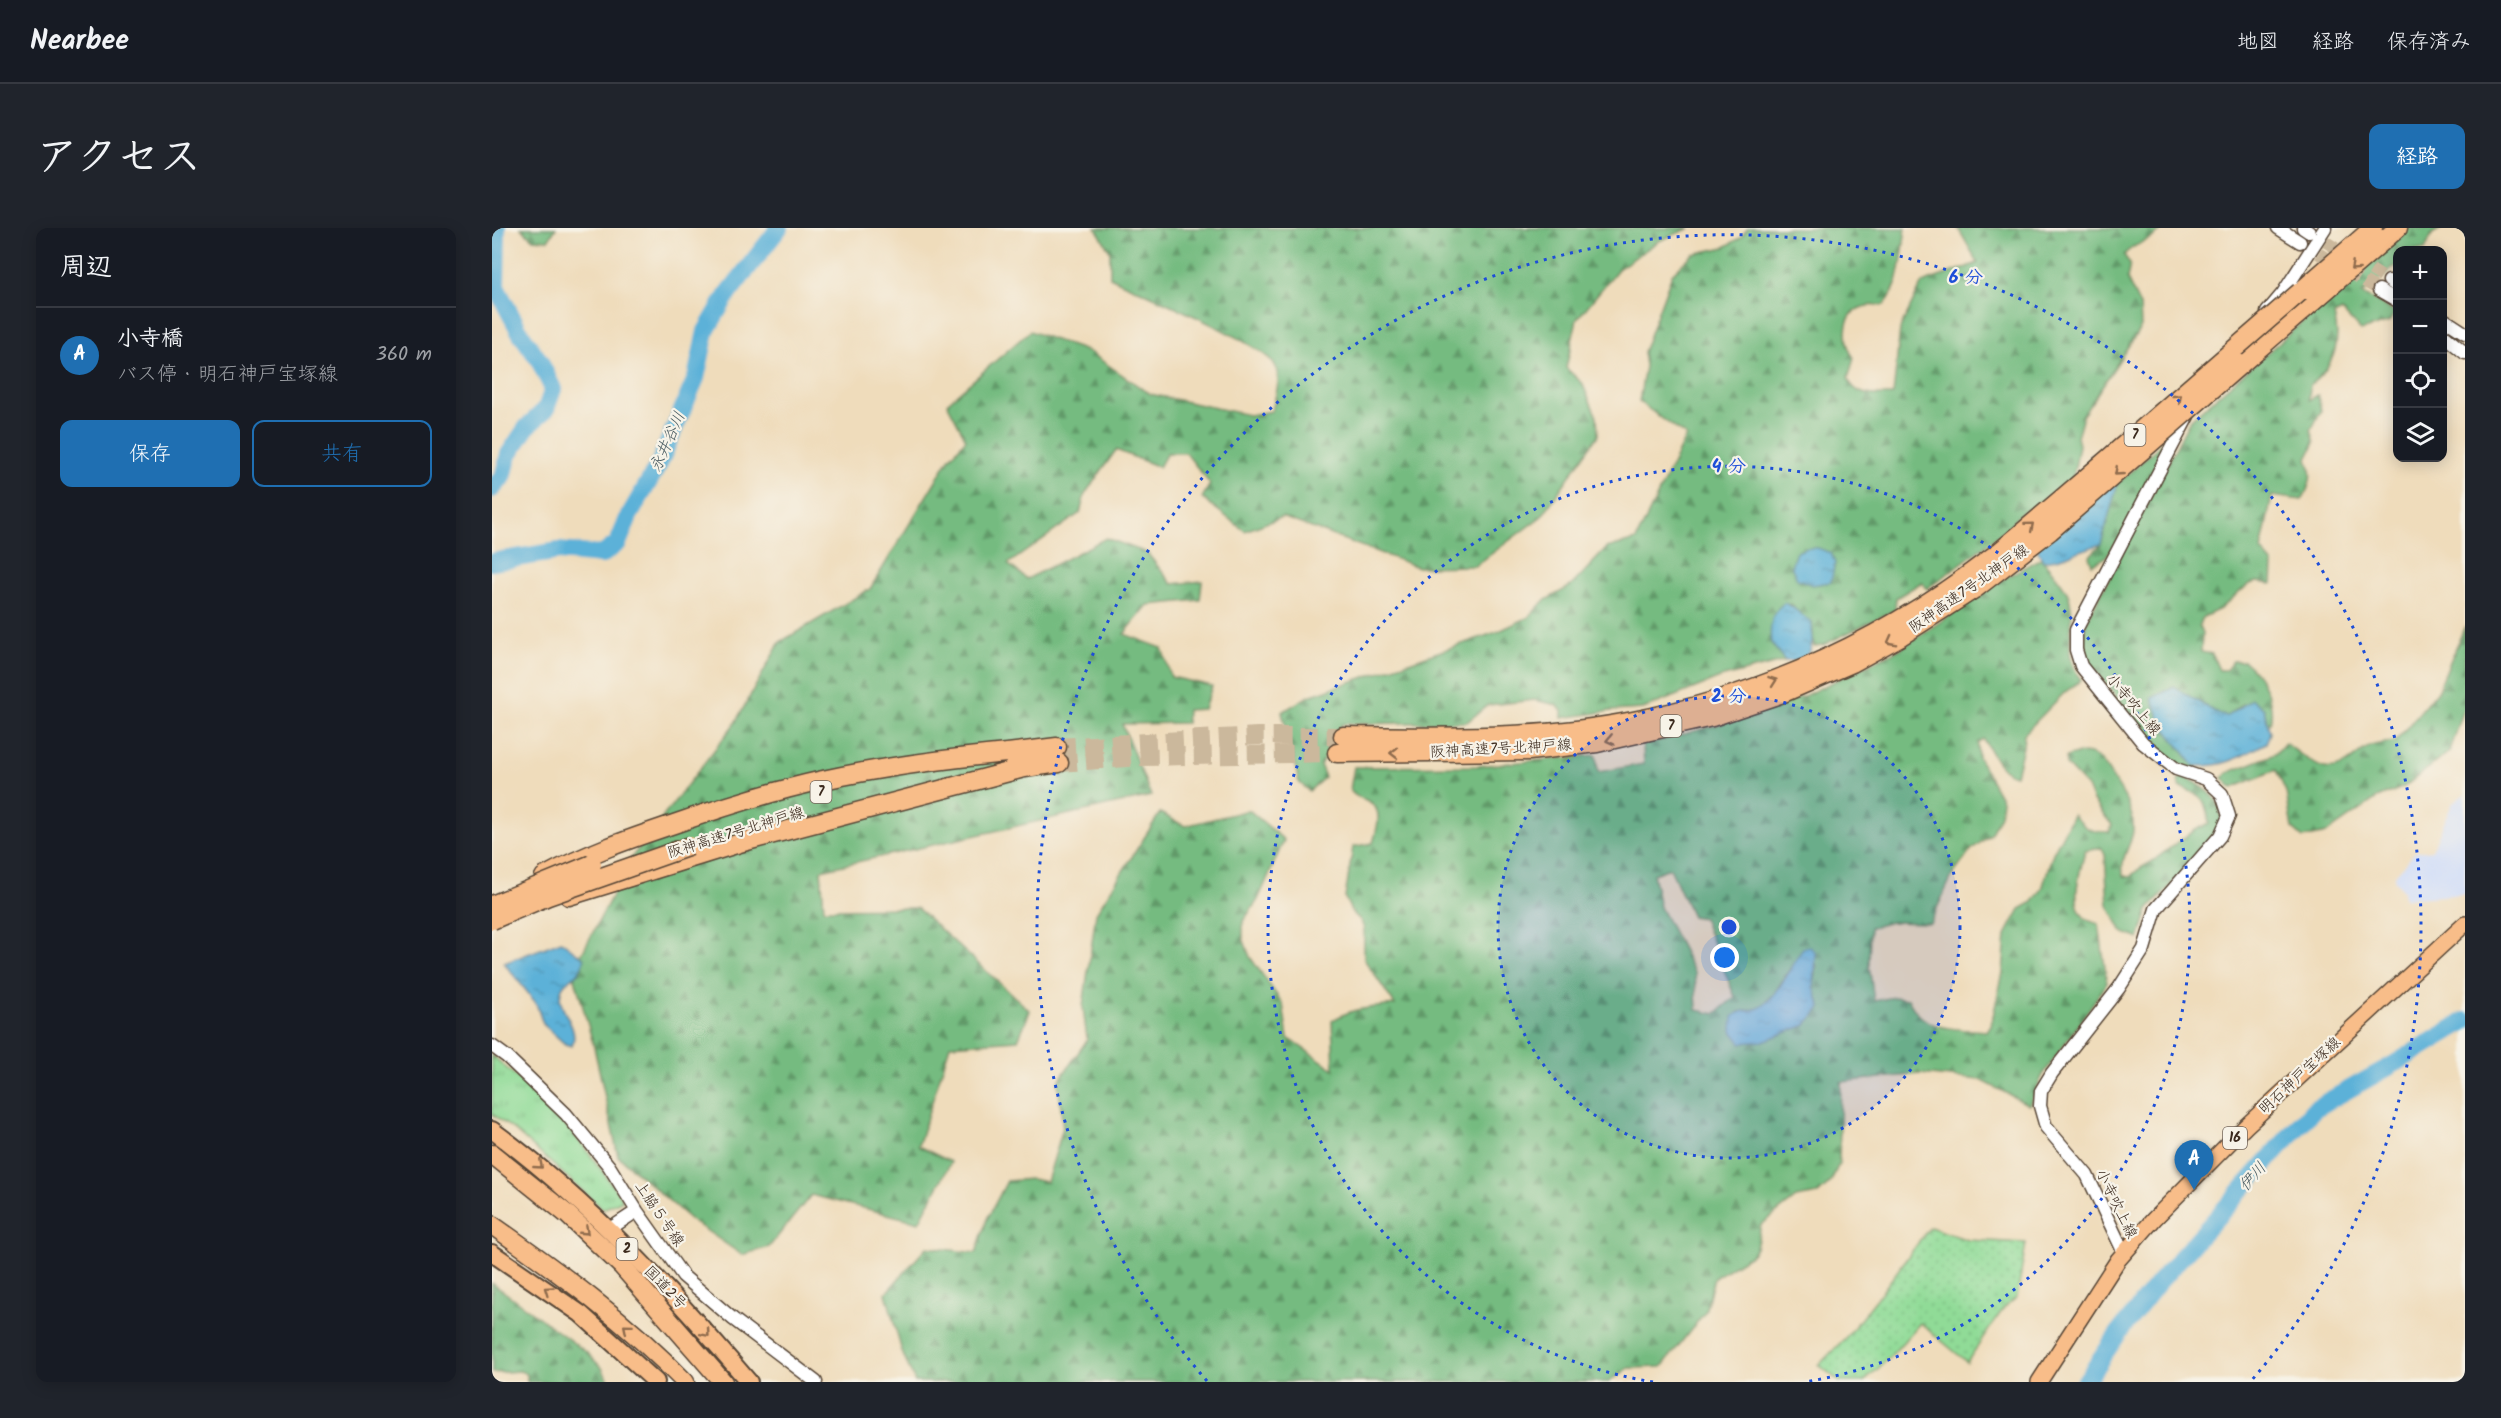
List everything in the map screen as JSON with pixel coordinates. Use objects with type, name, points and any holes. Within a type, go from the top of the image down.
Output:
[{"type":"highway","name":"阪神高速7号北神戸線","points":[[1972,582],[2291,292],[2373,228]]},
{"type":"highway","name":"阪神高速7号北神戸線","points":[[1340,745],[1528,751],[1597,743],[1712,717],[1783,693],[1852,663],[1901,636],[1972,582],[2050,531],[2398,228]]},
{"type":"highway","name":"阪神高速7号北神戸線","points":[[492,905],[592,864],[696,829],[813,794],[914,770],[1058,755]]},
{"type":"highway","points":[[492,905],[574,860],[609,846],[771,794],[866,771],[932,760],[1019,760]]},
{"type":"highway","name":"阪神高速7号北神戸線","points":[[492,918],[690,846],[861,798],[1019,760]]},
{"type":"highway","points":[[492,918],[1019,760]]},
{"type":"highway","name":"国道2号","points":[[492,1130],[531,1159],[580,1202],[699,1324],[749,1382]]},
{"type":"highway","points":[[492,1154],[568,1215],[622,1266],[723,1382]]},
{"type":"highway","points":[[492,1226],[574,1283],[660,1356],[685,1382]]},
{"type":"highway","points":[[492,1253],[581,1314],[656,1382]]},
{"type":"main road","name":"明石神戸宝塚線","points":[[2040,1382],[2124,1253],[2154,1219],[2246,1126],[2465,924]]},
{"type":"street","points":[[2278,228],[2300,242]]},
{"type":"street","name":"小寺吹上線","points":[[2124,1253],[2087,1175],[2046,1127],[2040,1106],[2041,1091],[2052,1073],[2119,988],[2144,949],[2156,909],[2220,836],[2229,816],[2222,794],[2206,779],[2176,769],[2143,743],[2081,666],[2076,650],[2076,630],[2196,401],[2291,292],[2325,228]]},
{"type":"street","points":[[2379,290],[2395,300]]},
{"type":"street","points":[[2447,321],[2465,333]]},
{"type":"street","points":[[2447,338],[2465,353]]},
{"type":"street","name":"上脇５号線","points":[[492,1046],[507,1057],[566,1114],[609,1166],[637,1211],[683,1276],[733,1319],[816,1382]]},
{"type":"street","points":[[608,1230],[637,1211]]},
{"type":"shaded area","points":[[2465,794],[2465,894],[2404,899],[2403,890],[2395,881],[2394,876],[2415,852],[2432,850],[2453,802]]},
{"type":"green space","points":[[521,228],[556,228],[548,240],[533,239]]},
{"type":"green space","points":[[1096,228],[1690,228],[1659,241],[1618,269],[1577,319],[1566,368],[1582,383],[1597,417],[1598,435],[1542,516],[1475,566],[1418,567],[1282,517],[1245,531],[1202,498],[1210,484],[1186,453],[1167,453],[1159,467],[1116,450],[1085,494],[1080,513],[1008,564],[1027,579],[1106,538],[1147,553],[1172,584],[1202,581],[1200,600],[1148,605],[1124,634],[1162,648],[1171,677],[1212,686],[1204,709],[1187,710],[1186,723],[1122,724],[1151,796],[821,870],[824,909],[917,908],[1030,1011],[1018,1040],[950,1045],[918,1146],[951,1162],[919,1222],[811,1195],[769,1247],[742,1255],[691,1220],[618,1156],[594,1047],[573,971],[632,857],[735,723],[780,642],[870,589],[949,459],[966,439],[947,403],[1030,331],[1089,352],[1150,394],[1249,415],[1272,411],[1278,382],[1275,365],[1265,355],[1225,331],[1110,277],[1110,251]]},
{"type":"green space","points":[[1748,228],[1906,228],[1898,279],[1890,297],[1884,305],[1860,308],[1854,312],[1847,324],[1846,332],[1848,346],[1854,358],[1848,379],[1852,385],[1856,390],[1867,394],[1893,395],[1900,329],[1922,283],[1978,263],[1958,228],[2163,228],[2159,233],[2133,247],[2124,255],[2130,264],[2127,279],[2140,306],[2141,327],[2083,415],[2077,437],[2079,445],[2073,478],[2039,508],[2022,512],[2011,526],[1927,589],[1922,582],[1896,598],[1895,610],[1823,645],[1814,646],[1812,622],[1800,616],[1791,604],[1771,643],[1785,661],[1720,678],[1643,709],[1562,718],[1562,711],[1557,705],[1535,700],[1488,705],[1467,722],[1342,724],[1320,765],[1325,777],[1309,791],[1299,782],[1282,712],[1309,696],[1497,632],[1529,617],[1544,601],[1571,586],[1607,548],[1636,540],[1686,436],[1639,402],[1645,366],[1643,352],[1672,274],[1693,254],[1725,247],[1740,238]]},
{"type":"green space","points":[[2410,228],[2442,228],[2432,234],[2427,246],[2393,246],[2393,268],[2362,294],[2393,311],[2389,322],[2361,331],[2342,311],[2334,315],[2337,336],[2334,354],[2325,371],[2310,385],[2309,400],[2318,395],[2321,411],[2311,430],[2315,443],[2307,459],[2311,475],[2309,485],[2302,500],[2272,496],[2261,550],[2273,564],[2272,584],[2257,582],[2249,584],[2220,609],[2203,617],[2199,627],[2202,634],[2201,652],[2212,654],[2219,670],[2226,670],[2233,661],[2244,661],[2256,674],[2269,697],[2270,723],[2267,723],[2264,709],[2242,704],[2227,716],[2220,715],[2173,687],[2152,698],[2162,724],[2197,770],[2175,763],[2152,742],[2087,660],[2084,627],[2190,420]]},
{"type":"green space","points":[[2171,435],[2123,533],[2105,558],[2092,564],[2089,557],[2101,544],[2117,484]]},
{"type":"green space","points":[[2041,558],[2057,577],[2069,597],[2072,619],[2071,658],[2081,680],[2064,693],[2024,734],[2016,775],[2005,771],[1983,739],[1977,743],[1978,757],[2002,800],[2000,815],[1990,835],[1972,849],[1952,876],[1930,923],[1891,922],[1870,928],[1869,965],[1874,1001],[1894,997],[1908,999],[1922,1018],[1931,1023],[1951,1029],[1987,1031],[1991,1025],[2003,973],[2006,935],[2020,909],[2033,902],[2042,889],[2053,853],[2073,815],[2085,827],[2093,830],[2109,832],[2112,825],[2093,801],[2087,787],[2066,765],[2066,757],[2084,753],[2101,760],[2129,806],[2133,826],[2124,859],[2123,876],[2130,877],[2182,839],[2209,823],[2202,799],[2180,787],[2178,780],[2184,776],[2202,786],[2215,798],[2221,813],[2218,834],[2148,910],[2139,939],[2122,932],[2108,905],[2105,854],[2102,848],[2085,851],[2077,886],[2078,905],[2086,919],[2099,924],[2107,983],[2043,1075],[2029,1105],[1981,1080],[1920,1074],[1841,1082],[1839,1164],[1830,1183],[1818,1194],[1796,1198],[1761,1225],[1756,1248],[1752,1254],[1714,1278],[1705,1312],[1662,1367],[1629,1368],[1609,1382],[915,1382],[902,1352],[886,1293],[927,1247],[976,1253],[987,1219],[1007,1181],[1031,1179],[1047,1182],[1063,1128],[1058,1082],[1087,1040],[1083,1007],[1096,913],[1160,813],[1185,826],[1249,810],[1284,840],[1258,900],[1243,921],[1243,938],[1250,957],[1283,1004],[1288,1038],[1334,1069],[1332,1021],[1355,1011],[1395,1005],[1364,959],[1364,929],[1345,898],[1353,847],[1373,843],[1378,819],[1378,813],[1372,803],[1350,790],[1354,767],[1477,766],[1596,755],[1598,772],[1644,764],[1643,745],[1721,724],[1806,695],[1900,649],[2003,579]],"holes":[[[1670,868],[1692,916],[1703,918],[1735,997],[1715,1014],[1697,1010],[1695,974],[1660,907],[1653,874]],[[1803,948],[1817,966],[1814,987],[1821,1008],[1806,1025],[1763,1041],[1741,1043],[1738,1012],[1759,1008],[1772,997]]]},
{"type":"green space","points":[[2465,626],[2465,706],[2450,751],[2404,787],[2377,798],[2327,833],[2303,838],[2292,828],[2286,792],[2276,770],[2232,788],[2223,778],[2227,773],[2275,754],[2285,743],[2312,762],[2328,769],[2347,763],[2370,746],[2395,742],[2438,690]]},
{"type":"green space","points":[[492,1055],[541,1099],[584,1146],[623,1200],[603,1209],[514,1130],[492,1114]]},
{"type":"green space","points":[[1930,1227],[1968,1240],[2026,1243],[2017,1297],[2003,1309],[1967,1362],[1920,1323],[1864,1382],[1840,1382],[1819,1365],[1847,1336]]},
{"type":"green space","points":[[492,1283],[586,1352],[602,1368],[609,1382],[527,1382],[527,1374],[520,1371],[492,1373]]},
{"type":"water","points":[[2092,454],[2125,457],[2101,544],[2057,559],[2043,561],[2022,519],[2032,510],[2045,513],[2074,486]]},
{"type":"water","points":[[1807,548],[1818,548],[1831,553],[1835,563],[1831,582],[1812,585],[1797,579],[1791,566],[1796,552]]},
{"type":"water","points":[[1784,603],[1812,622],[1810,651],[1807,656],[1795,661],[1785,661],[1771,643],[1772,621],[1776,611]]},
{"type":"water","points":[[2174,687],[2220,715],[2227,716],[2252,699],[2264,709],[2270,733],[2266,743],[2223,763],[2194,766],[2162,724],[2152,698]]},
{"type":"water","points":[[561,941],[585,959],[579,972],[563,986],[560,996],[573,1031],[572,1046],[565,1044],[543,1024],[536,1003],[504,963]]},
{"type":"water","points":[[1810,947],[1816,952],[1814,987],[1821,1008],[1806,1025],[1763,1041],[1741,1043],[1732,1031],[1733,1017],[1739,1013],[1759,1008],[1772,998],[1803,948]]},
{"type":"waterway","points":[[492,489],[503,477],[509,454],[527,427],[546,409],[553,389],[539,360],[521,334],[496,287],[497,228]]},
{"type":"waterway","name":"永井谷川","points":[[492,562],[559,551],[602,555],[618,543],[629,516],[659,464],[696,378],[706,331],[727,295],[779,228]]},
{"type":"waterway","name":"伊川","points":[[2085,1382],[2120,1331],[2158,1283],[2314,1109],[2465,1021]]},
{"type":"tunnel","points":[[2310,232],[2389,281]]},
{"type":"tunnel","points":[[2303,244],[2379,290]]},
{"type":"tunnel","points":[[1057,747],[1257,736],[1343,736]]},
{"type":"tunnel","points":[[1059,763],[1140,757],[1337,753]]},
{"type":"place","name":"小寺橋","points":[[2194,1190]]}]
